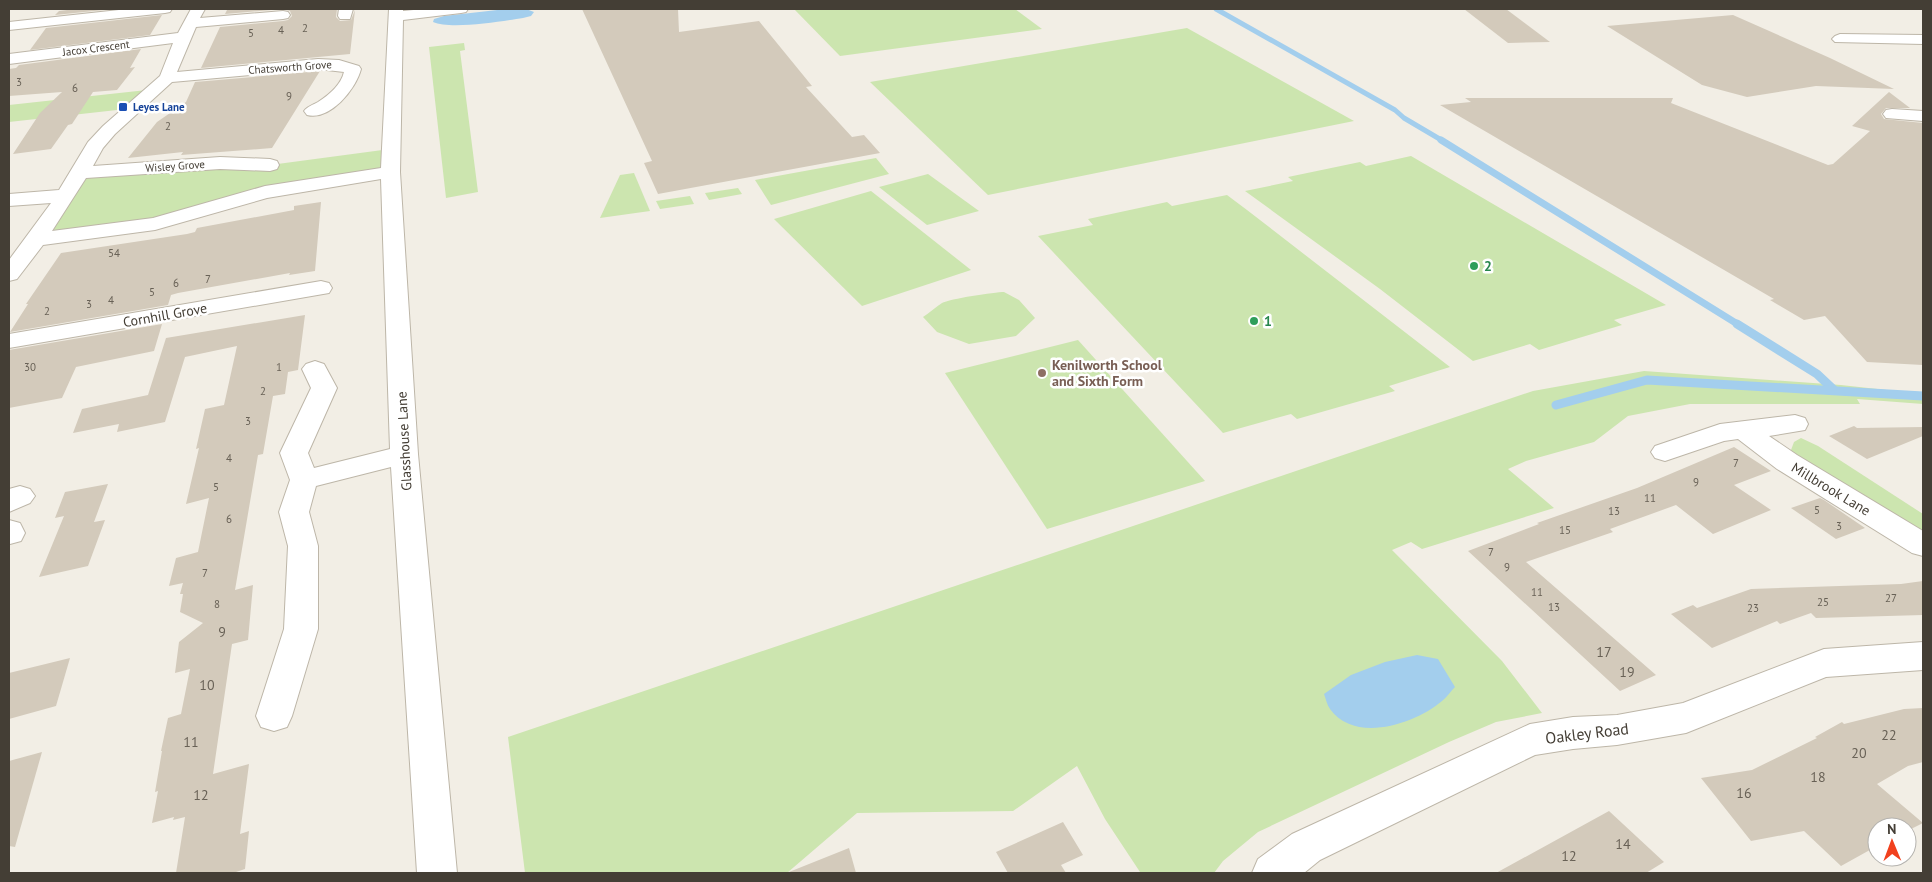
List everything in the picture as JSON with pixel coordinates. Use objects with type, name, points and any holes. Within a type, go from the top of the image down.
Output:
[{"type":"street","points":[[9,26],[165,9]]},
{"type":"street","points":[[396,12],[460,9]]},
{"type":"street","name":"Glasshouse Lane","points":[[396,12],[390,172],[404,454],[437,873]]},
{"type":"street","name":"Jacox Crescent","points":[[9,59],[191,23],[283,15]]},
{"type":"street","points":[[9,274],[66,196],[95,146],[109,130],[167,78],[191,23]]},
{"type":"street","points":[[1840,39],[1923,40]]},
{"type":"street","name":"Chatsworth Grove","points":[[167,78],[318,64],[339,65],[353,69],[352,76],[328,104],[313,111]]},
{"type":"street","points":[[1892,114],[1923,116]]},
{"type":"street","name":"Wisley Grove","points":[[80,173],[220,163],[270,165]]},
{"type":"street","points":[[36,239],[154,224],[265,192],[390,172]]},
{"type":"street","points":[[9,200],[66,196]]},
{"type":"street","name":"Cornhill Grove","points":[[9,341],[321,288]]},
{"type":"street","points":[[274,716],[300,629],[303,546],[294,512],[304,480],[294,453],[324,388],[315,369]]},
{"type":"street","points":[[1664,452],[1720,433],[1795,424]]},
{"type":"street","name":"Millbrook Lane","points":[[1742,429],[1787,462],[1923,545]]},
{"type":"street","points":[[304,480],[404,454]]},
{"type":"street","name":"Oakley Road","points":[[1272,873],[1306,846],[1530,740],[1573,732],[1617,730],[1686,718],[1824,663],[1923,656]]},
{"type":"green space","points":[[794,9],[1015,9],[1042,29],[840,56]]},
{"type":"green space","points":[[1187,28],[1354,121],[988,195],[870,82]]},
{"type":"green space","points":[[464,43],[465,50],[460,51],[478,192],[446,198],[429,47]]},
{"type":"green space","points":[[156,89],[135,108],[9,122],[9,105]]},
{"type":"green space","points":[[390,149],[390,172],[352,177],[155,224],[36,239],[80,173],[270,165]]},
{"type":"green space","name":"2","points":[[1411,156],[1666,305],[1614,320],[1622,325],[1539,350],[1530,344],[1473,361],[1380,289],[1245,191],[1293,181],[1288,177],[1360,162],[1366,166]]},
{"type":"green space","points":[[876,158],[889,174],[771,205],[755,180]]},
{"type":"green space","points":[[634,173],[650,211],[600,218],[620,175]]},
{"type":"green space","points":[[928,174],[979,211],[927,225],[879,187]]},
{"type":"green space","points":[[738,188],[742,194],[709,200],[705,193]]},
{"type":"green space","points":[[871,191],[971,270],[862,306],[774,219]]},
{"type":"green space","name":"1","points":[[1227,195],[1450,367],[1389,386],[1395,391],[1297,419],[1291,414],[1223,433],[1038,236],[1093,225],[1088,219],[1167,202],[1172,206]]},
{"type":"green space","points":[[690,196],[694,204],[660,209],[656,201]]},
{"type":"green space","points":[[1004,292],[1019,300],[1035,318],[1016,336],[969,344],[937,332],[923,317],[946,301]]},
{"type":"green space","points":[[1078,340],[1205,481],[1047,529],[945,373]]},
{"type":"green space","points":[[1644,371],[1841,385],[1923,394],[1923,404],[1857,399],[1860,404],[1690,404],[1628,416],[1594,442],[1526,461],[1508,469],[1554,508],[1422,549],[1411,542],[1392,550],[1502,661],[1542,713],[1496,722],[1449,742],[1258,832],[1223,861],[1214,873],[1140,872],[1105,819],[1077,766],[1013,811],[857,813],[787,873],[525,873],[508,737],[1533,391]]},
{"type":"green space","points":[[1801,438],[1818,446],[1923,514],[1923,532],[1798,460],[1791,450],[1794,442]]},
{"type":"water","points":[[506,9],[526,9],[534,12],[531,16],[523,18],[477,24],[452,25],[433,22],[434,19],[444,16]]},
{"type":"water","points":[[1417,655],[1438,659],[1455,687],[1444,699],[1417,717],[1385,727],[1369,728],[1354,726],[1341,720],[1329,707],[1324,694],[1351,675],[1385,662]]},
{"type":"building","points":[[113,9],[55,15],[59,11]]},
{"type":"building","points":[[283,9],[225,14],[227,10]]},
{"type":"building","points":[[283,9],[337,9],[336,17],[340,21],[351,20],[355,10],[350,54],[201,68],[220,27],[288,20],[292,16],[290,11]]},
{"type":"building","points":[[582,9],[678,9],[679,32],[759,21],[812,86],[806,87],[852,137],[864,135],[880,153],[658,194],[644,163],[652,161]]},
{"type":"building","points":[[1464,9],[1506,9],[1550,42],[1508,43]]},
{"type":"building","points":[[162,15],[150,35],[30,50],[46,28]]},
{"type":"building","points":[[1733,15],[1894,89],[1816,86],[1747,97],[1702,85],[1607,26]]},
{"type":"building","points":[[141,49],[130,68],[135,67],[117,90],[93,92],[72,124],[68,125],[51,149],[13,154],[40,113],[62,92],[9,96],[9,69],[16,68],[19,65]]},
{"type":"building","points":[[320,71],[272,148],[181,155],[183,152],[128,158],[157,122],[186,102],[195,82]]},
{"type":"building","points":[[1889,92],[1910,108],[1886,108],[1881,114],[1884,119],[1923,123],[1923,365],[1867,362],[1825,316],[1804,320],[1770,300],[1774,299],[1440,105],[1471,102],[1465,98],[1673,98],[1671,103],[1828,165],[1833,164],[1870,131],[1852,126]]},
{"type":"building","points":[[321,202],[315,271],[289,275],[290,273],[178,293],[171,295],[168,305],[10,332],[28,304],[26,304],[61,253],[187,234],[195,232],[197,228],[294,210],[294,206]]},
{"type":"building","points":[[305,315],[298,370],[288,372],[285,394],[273,396],[263,454],[258,455],[235,590],[253,585],[248,640],[232,644],[213,774],[249,764],[240,834],[249,831],[245,869],[233,873],[176,873],[185,817],[173,820],[174,817],[152,823],[158,791],[155,792],[168,718],[181,714],[190,669],[175,673],[179,642],[203,623],[180,612],[183,594],[180,594],[183,583],[169,586],[176,558],[198,552],[209,498],[186,504],[199,448],[196,449],[205,409],[224,405],[237,346],[185,357],[165,422],[117,432],[119,424],[73,433],[82,409],[148,395],[166,338]]},
{"type":"building","points":[[162,324],[154,351],[76,367],[62,398],[9,408],[9,350]]},
{"type":"building","points":[[1854,426],[1857,428],[1923,427],[1923,436],[1867,459],[1829,436]]},
{"type":"building","points":[[1734,447],[1771,471],[1734,485],[1771,510],[1713,534],[1676,505],[1610,529],[1613,532],[1526,562],[1656,675],[1620,691],[1468,551],[1539,524],[1537,523],[1637,488]]},
{"type":"building","points":[[108,484],[94,522],[105,520],[88,566],[39,577],[64,516],[55,518],[65,492]]},
{"type":"building","points":[[1820,498],[1865,528],[1836,539],[1791,508]]},
{"type":"building","points":[[1923,581],[1923,615],[1816,618],[1811,613],[1780,624],[1777,621],[1712,648],[1671,614],[1693,605],[1697,608],[1751,589],[1901,584]]},
{"type":"building","points":[[70,658],[56,706],[9,719],[9,673]]},
{"type":"building","points":[[1923,708],[1923,762],[1908,766],[1877,784],[1916,817],[1867,817],[1867,852],[1841,866],[1804,831],[1751,841],[1701,778],[1752,770],[1817,738],[1815,737],[1842,722],[1844,724],[1904,709]]},
{"type":"building","points":[[42,752],[15,847],[9,846],[9,761]]},
{"type":"building","points":[[1609,811],[1664,862],[1646,873],[1496,873]]},
{"type":"building","points":[[1917,818],[1923,823],[1917,826]]},
{"type":"building","points":[[1063,822],[1083,855],[1061,865],[1066,873],[1008,873],[996,852]]},
{"type":"building","points":[[849,848],[856,873],[789,873],[789,872]]},
{"type":"waterway","points":[[1216,9],[1395,110],[1404,118],[1443,141]]},
{"type":"waterway","points":[[1441,140],[1739,325]]},
{"type":"waterway","points":[[1737,324],[1817,374],[1834,390]]},
{"type":"waterway","points":[[1556,405],[1647,380],[1923,396]]},
{"type":"place","name":"Leyes Lane","points":[[123,107]]},
{"type":"place","name":"2","points":[[1474,266]]},
{"type":"place","name":"1","points":[[1254,321]]},
{"type":"place","name":"Kenilworth School and Sixth Form","points":[[1042,373]]}]
